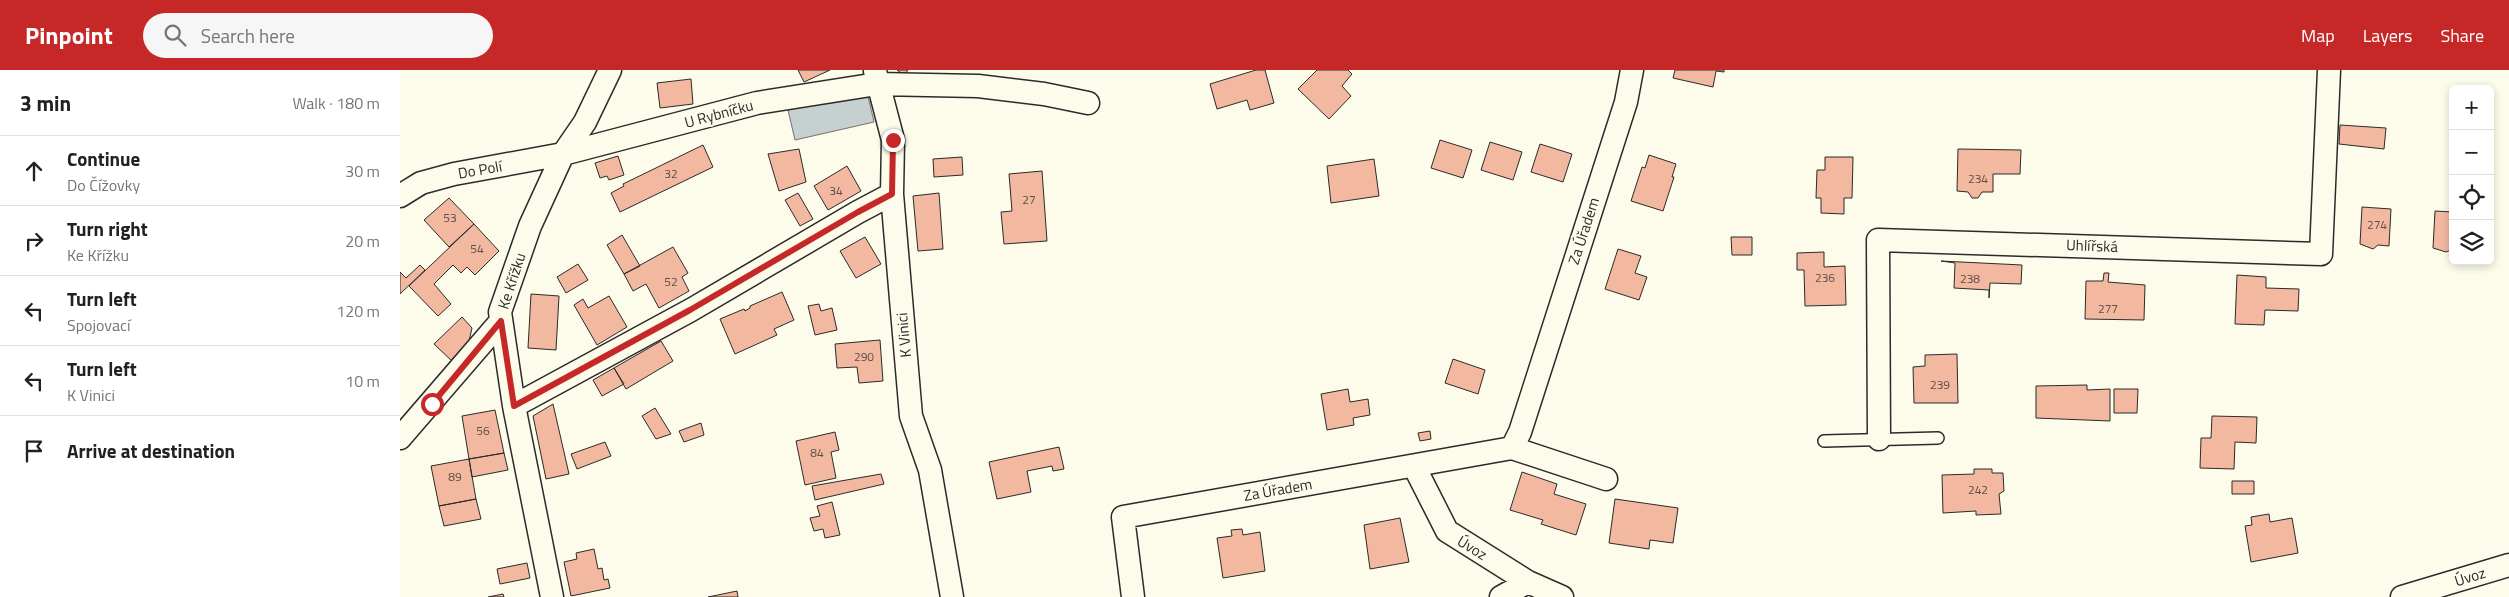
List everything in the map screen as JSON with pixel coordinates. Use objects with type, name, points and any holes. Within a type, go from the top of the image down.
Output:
[{"type":"street","name":"Ke Křížku","points":[[552,597],[514,406],[500,312],[530,226],[564,154],[585,122],[610,70]]},
{"type":"street","name":"Za Úřadem","points":[[1512,448],[1520,432],[1623,111],[1632,70]]},
{"type":"street","name":"Uhlířská","points":[[1879,439],[1878,240],[2321,254],[2329,70]]},
{"type":"street","name":"U Rybníčku","points":[[564,154],[757,103],[876,77],[1044,94],[1088,103]]},
{"type":"street","name":"K Vinici","points":[[876,77],[893,140],[892,194],[911,416],[930,470],[952,597]]},
{"type":"street","name":"Do Polí","points":[[400,196],[421,183],[454,174],[564,154]]},
{"type":"street","points":[[514,406],[690,310],[892,194]]},
{"type":"street","points":[[400,438],[501,321]]},
{"type":"street","name":"Za Úřadem","points":[[1133,597],[1123,517],[1512,448],[1606,479]]},
{"type":"street","name":"Úvoz","points":[[1414,466],[1447,532],[1528,582],[1562,597]]},
{"type":"street","name":"Úvoz","points":[[2402,597],[2509,565]]},
{"type":"street","points":[[1501,597],[1528,582]]},
{"type":"lane","points":[[1824,441],[1938,438]]},
{"type":"shaded area","points":[[867,92],[874,122],[795,140],[788,110]]},
{"type":"building","points":[[798,70],[830,70],[804,82]]},
{"type":"building","points":[[897,70],[908,70],[904,75]]},
{"type":"building","points":[[1256,70],[1265,70],[1274,103],[1250,110],[1247,100],[1217,109],[1210,84]]},
{"type":"building","points":[[1317,70],[1348,70],[1352,74],[1342,86],[1351,96],[1329,119],[1298,89]]},
{"type":"building","points":[[1675,70],[1724,70],[1724,72],[1716,71],[1713,87],[1673,78]]},
{"type":"building","points":[[691,79],[693,104],[660,108],[657,83]]},
{"type":"building","points":[[2340,125],[2386,128],[2384,149],[2339,144]]},
{"type":"building","points":[[1440,140],[1472,150],[1463,178],[1431,168]]},
{"type":"building","points":[[1490,142],[1522,152],[1513,180],[1481,170]]},
{"type":"building","points":[[1540,144],[1572,154],[1563,182],[1531,172]]},
{"type":"building","points":[[703,145],[713,167],[620,212],[611,193],[624,186],[623,184]]},
{"type":"building","points":[[799,149],[806,182],[779,191],[768,154]]},
{"type":"building","points":[[1958,149],[2021,150],[2020,174],[1993,174],[1993,192],[1982,192],[1978,198],[1972,198],[1968,192],[1957,191]]},
{"type":"building","points":[[1649,155],[1676,164],[1672,177],[1674,177],[1663,211],[1631,201],[1642,167],[1645,168]]},
{"type":"building","points":[[618,156],[624,175],[609,180],[607,176],[600,178],[595,163]]},
{"type":"building","points":[[962,157],[963,175],[934,177],[933,159]]},
{"type":"building","points":[[1825,157],[1853,157],[1852,198],[1844,198],[1844,214],[1821,213],[1821,198],[1816,198],[1817,170],[1825,170]]},
{"type":"building","points":[[1374,159],[1379,196],[1331,203],[1327,166]]},
{"type":"building","points":[[847,166],[861,191],[828,210],[814,186]]},
{"type":"building","points":[[1042,171],[1047,241],[1004,244],[1001,212],[1012,211],[1009,174]]},
{"type":"building","points":[[798,193],[813,219],[800,226],[785,200]]},
{"type":"building","points":[[939,193],[943,249],[918,251],[913,196]]},
{"type":"building","points":[[449,198],[474,224],[449,247],[424,220]]},
{"type":"building","points":[[2362,207],[2391,209],[2389,246],[2378,245],[2373,249],[2360,244]]},
{"type":"building","points":[[2435,211],[2449,212],[2449,251],[2446,252],[2433,248]]},
{"type":"building","points":[[474,224],[499,251],[475,275],[467,267],[461,273],[453,265],[434,284],[451,304],[438,316],[409,286]]},
{"type":"building","points":[[622,235],[640,266],[624,274],[607,245]]},
{"type":"building","points":[[865,237],[881,264],[856,278],[840,251]]},
{"type":"building","points":[[1731,237],[1752,237],[1752,255],[1732,255]]},
{"type":"building","points":[[673,247],[688,273],[682,277],[689,291],[659,308],[646,284],[633,291],[624,274]]},
{"type":"building","points":[[1618,249],[1641,256],[1635,273],[1647,277],[1639,300],[1605,289]]},
{"type":"building","points":[[1824,252],[1824,267],[1845,266],[1846,305],[1805,306],[1804,270],[1797,270],[1797,253]]},
{"type":"building","points":[[1941,261],[2022,265],[2021,284],[1990,283],[1989,298],[1989,290],[1954,288],[1955,263]]},
{"type":"building","points":[[578,264],[588,280],[566,293],[557,277]]},
{"type":"building","points":[[420,265],[425,270],[400,294],[400,272],[406,278]]},
{"type":"building","points":[[2104,273],[2109,273],[2108,282],[2145,285],[2144,320],[2085,319],[2086,281],[2103,281]]},
{"type":"building","points":[[2237,275],[2266,277],[2266,288],[2299,289],[2298,311],[2265,310],[2264,325],[2235,324]]},
{"type":"building","points":[[782,292],[794,320],[774,329],[777,335],[735,354],[720,319],[744,309],[745,311],[750,306]]},
{"type":"building","points":[[531,294],[559,296],[556,350],[528,348]]},
{"type":"building","points":[[609,296],[627,327],[597,345],[574,305],[583,299],[588,308]]},
{"type":"building","points":[[819,304],[821,311],[832,308],[837,330],[815,335],[808,306]]},
{"type":"building","points":[[462,317],[472,328],[467,350],[455,364],[434,344]]},
{"type":"building","points":[[880,340],[883,381],[859,383],[857,367],[837,368],[835,344]]},
{"type":"building","points":[[661,341],[673,361],[626,389],[614,368]]},
{"type":"building","points":[[1957,354],[1958,403],[1914,403],[1913,367],[1925,366],[1925,355]]},
{"type":"building","points":[[1453,359],[1485,370],[1478,394],[1445,383]]},
{"type":"building","points":[[614,368],[624,384],[602,396],[593,380]]},
{"type":"building","points":[[2087,385],[2087,390],[2110,389],[2110,421],[2036,418],[2036,386]]},
{"type":"building","points":[[1348,389],[1350,402],[1368,399],[1370,415],[1353,418],[1354,425],[1327,430],[1321,394]]},
{"type":"building","points":[[2114,389],[2138,389],[2137,413],[2114,413]]},
{"type":"building","points":[[553,404],[569,474],[546,479],[533,416]]},
{"type":"building","points":[[655,408],[671,434],[656,439],[642,416]]},
{"type":"building","points":[[495,410],[504,453],[469,459],[462,416]]},
{"type":"building","points":[[2212,416],[2257,417],[2256,443],[2235,442],[2234,469],[2200,468],[2201,438],[2211,438]]},
{"type":"building","points":[[701,423],[704,435],[684,442],[679,431]]},
{"type":"building","points":[[1430,431],[1431,439],[1420,441],[1418,433]]},
{"type":"building","points":[[835,432],[839,450],[831,452],[836,478],[805,485],[796,441]]},
{"type":"building","points":[[605,442],[611,456],[577,469],[571,454]]},
{"type":"building","points":[[1059,447],[1064,469],[1053,471],[1052,466],[1027,471],[1031,492],[997,499],[989,462]]},
{"type":"building","points":[[504,453],[508,470],[472,477],[469,459]]},
{"type":"building","points":[[469,459],[476,499],[439,506],[431,466]]},
{"type":"building","points":[[1974,469],[1992,469],[1992,473],[2003,473],[2004,491],[1999,494],[2001,514],[1976,515],[1976,511],[1943,513],[1942,475],[1974,474]]},
{"type":"building","points":[[1522,472],[1557,484],[1554,494],[1586,504],[1576,535],[1541,524],[1543,520],[1510,510]]},
{"type":"building","points":[[881,474],[884,484],[815,500],[812,486]]},
{"type":"building","points":[[2232,481],[2254,481],[2254,494],[2232,494]]},
{"type":"building","points":[[476,499],[481,519],[444,526],[439,506]]},
{"type":"building","points":[[1615,499],[1678,508],[1673,543],[1650,540],[1649,549],[1609,543]]},
{"type":"building","points":[[832,502],[840,535],[825,538],[823,529],[814,531],[810,518],[820,516],[817,506]]},
{"type":"building","points":[[2269,514],[2270,522],[2292,518],[2298,553],[2251,562],[2245,526],[2252,525],[2251,517]]},
{"type":"building","points":[[1400,518],[1409,562],[1370,569],[1364,525]]},
{"type":"building","points":[[1242,529],[1243,535],[1260,532],[1265,571],[1223,578],[1217,538],[1232,536],[1231,530]]},
{"type":"building","points":[[594,549],[598,569],[602,568],[604,580],[608,579],[610,588],[571,596],[564,562],[577,559],[576,553]]},
{"type":"building","points":[[527,563],[530,578],[500,584],[497,569]]},
{"type":"building","points":[[737,591],[738,597],[708,597]]},
{"type":"building","points":[[503,594],[504,597],[488,597]]},
{"type":"route","points":[[432,404],[501,321],[514,406],[690,310],[892,194],[893,140]]}]
